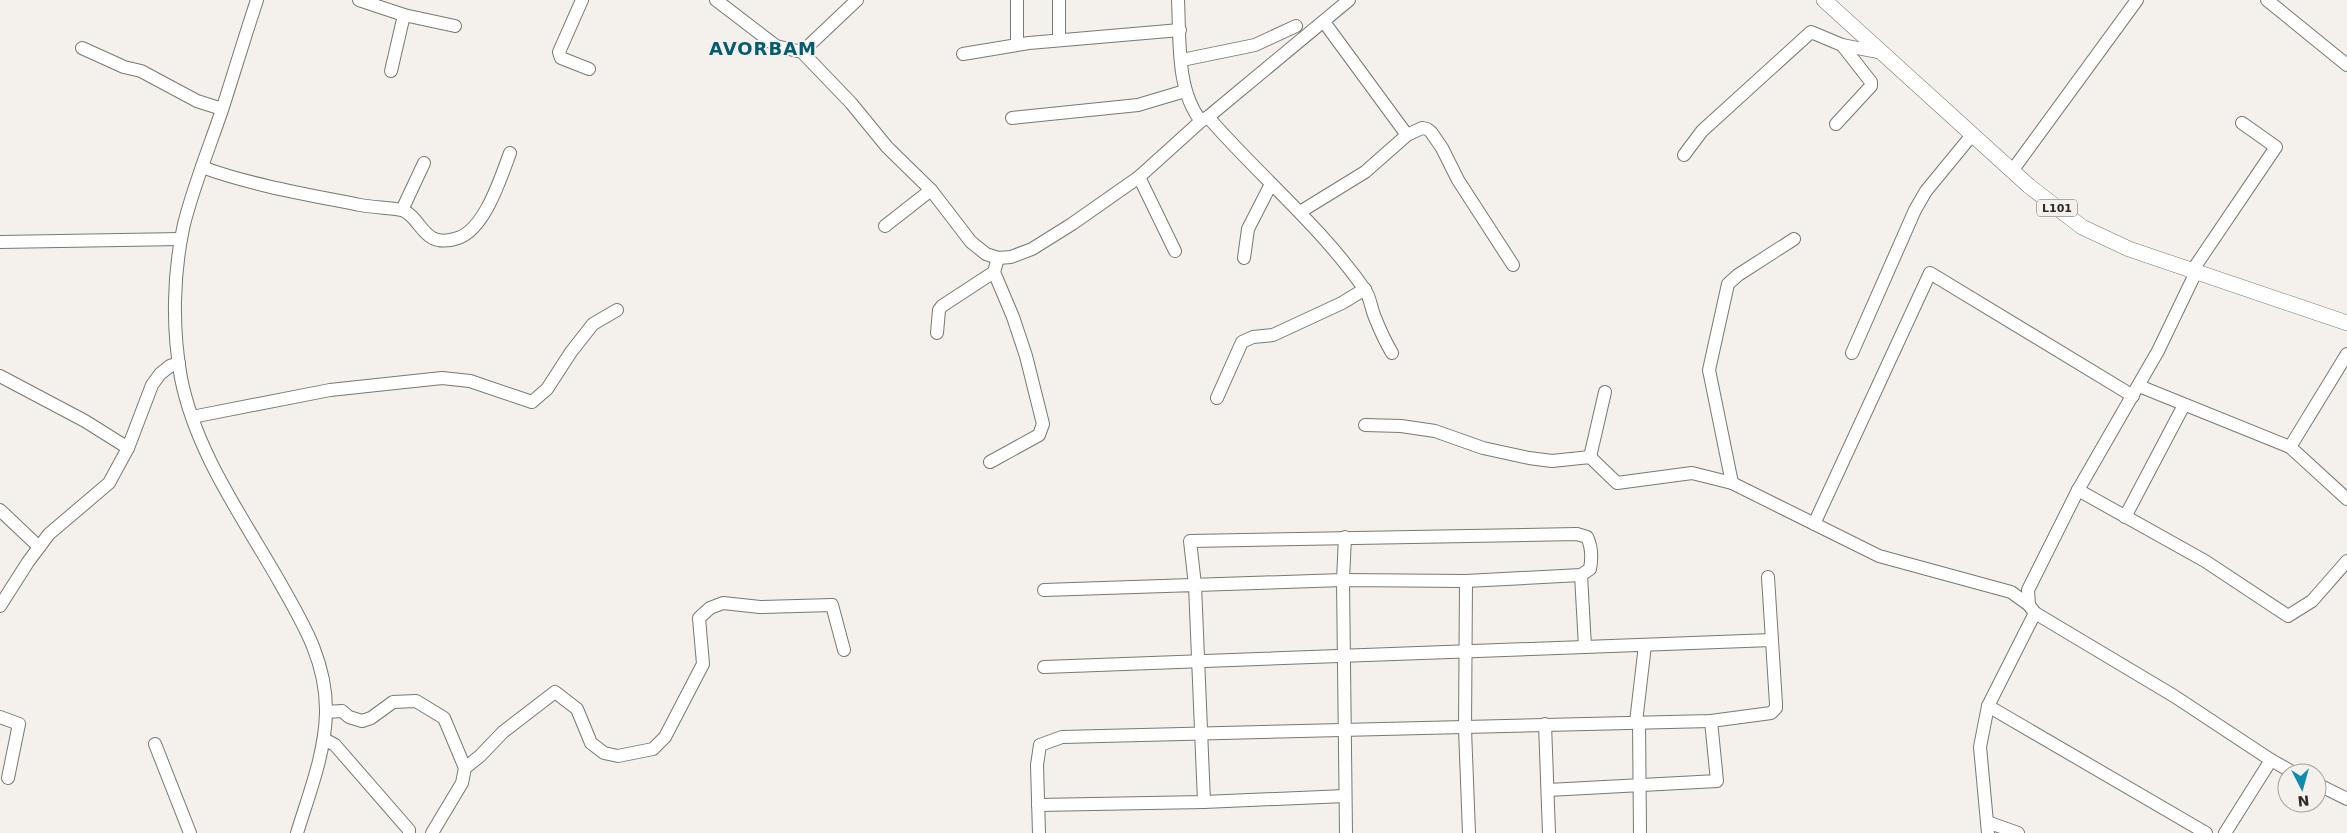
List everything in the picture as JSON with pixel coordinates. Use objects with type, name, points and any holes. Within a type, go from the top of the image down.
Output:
[{"type":"main road","name":"L101","points":[[1824,0],[1972,136],[2082,227],[2129,249],[2347,323]]},
{"type":"street","points":[[258,0],[202,167],[181,239],[176,294],[179,363],[192,417],[209,461],[310,635],[323,676],[326,712],[324,739],[297,833]]},
{"type":"street","points":[[359,0],[404,14],[455,26]]},
{"type":"street","points":[[582,0],[559,52],[561,58],[590,69]]},
{"type":"street","points":[[716,0],[776,46],[802,52],[851,103],[887,147],[931,190],[972,242],[986,254],[998,258],[1011,257],[1051,238],[1139,177],[1205,119],[1349,0]]},
{"type":"street","points":[[802,52],[857,0]]},
{"type":"street","points":[[1017,0],[1017,44]]},
{"type":"street","points":[[1059,0],[1059,40]]},
{"type":"street","points":[[1178,0],[1186,92],[1194,112],[1205,119],[1300,212],[1365,289],[1392,353]]},
{"type":"street","points":[[2012,170],[2137,0]]},
{"type":"street","points":[[2267,0],[2347,65]]},
{"type":"street","points":[[390,71],[404,14]]},
{"type":"street","points":[[1324,22],[1407,135]]},
{"type":"street","points":[[1182,60],[1255,45],[1296,26]]},
{"type":"street","points":[[963,54],[1017,44],[1180,30]]},
{"type":"street","points":[[1684,155],[1702,131],[1811,32],[1842,45],[1883,53]]},
{"type":"street","points":[[1836,124],[1871,86],[1871,82],[1842,45]]},
{"type":"street","points":[[82,48],[124,67],[141,71],[197,101],[222,109]]},
{"type":"street","points":[[1012,118],[1138,105],[1186,92]]},
{"type":"street","points":[[2018,833],[1988,827],[1980,747],[1988,706],[2032,609],[2028,590],[2078,490],[2136,391],[2194,271],[2276,147],[2242,123]]},
{"type":"street","points":[[1300,212],[1365,172],[1407,135],[1422,128],[1432,132],[1458,180],[1513,265]]},
{"type":"street","points":[[1852,353],[1915,210],[1926,191],[1972,136]]},
{"type":"street","points":[[202,167],[328,198],[370,207],[402,210],[435,240],[460,238],[473,226],[493,198],[510,153]]},
{"type":"street","points":[[402,210],[424,164]]},
{"type":"street","points":[[1139,177],[1175,251]]},
{"type":"street","points":[[1244,258],[1248,229],[1270,184]]},
{"type":"street","points":[[885,226],[931,190]]},
{"type":"street","points":[[0,242],[181,239]]},
{"type":"street","points":[[1732,483],[1709,370],[1728,284],[1738,275],[1794,239]]},
{"type":"street","points":[[990,462],[1039,435],[1043,424],[1021,340],[994,272],[998,258]]},
{"type":"street","points":[[937,333],[939,310],[942,306],[994,272]]},
{"type":"street","points":[[1814,524],[1930,273],[2136,391],[2184,405],[2290,448],[2347,499]]},
{"type":"street","points":[[1217,398],[1242,342],[1246,339],[1273,335],[1342,303],[1365,289]]},
{"type":"street","points":[[192,417],[330,390],[442,378],[470,382],[532,402],[547,389],[571,352],[593,324],[617,310]]},
{"type":"street","points":[[2290,448],[2347,354]]},
{"type":"street","points":[[0,606],[38,547],[49,534],[109,483],[128,448],[152,385],[160,374],[170,366],[179,363]]},
{"type":"street","points":[[0,376],[85,421],[128,448]]},
{"type":"street","points":[[1590,458],[1605,392]]},
{"type":"street","points":[[2125,517],[2184,405]]},
{"type":"street","points":[[1366,425],[1401,426],[1434,431],[1482,448],[1529,458],[1552,461],[1590,458],[1617,483],[1692,473],[1732,483],[1879,556],[2011,592],[2028,590]]},
{"type":"street","points":[[2078,490],[2205,561],[2288,616],[2312,601],[2347,561]]},
{"type":"street","points":[[0,510],[38,547]]},
{"type":"street","points":[[1044,590],[1195,585],[1343,580],[1466,581],[1582,575],[1590,569],[1590,543],[1588,537],[1577,534],[1190,541],[1195,585],[1204,802]]},
{"type":"street","points":[[1345,537],[1343,580],[1346,833]]},
{"type":"street","points":[[1582,575],[1585,647]]},
{"type":"street","points":[[1039,833],[1040,745],[1062,737],[1711,721],[1771,713],[1776,708],[1768,577]]},
{"type":"street","points":[[1466,581],[1465,728],[1469,833]]},
{"type":"street","points":[[2011,592],[2032,609],[2174,696],[2277,763]]},
{"type":"street","points":[[465,768],[504,732],[555,692],[577,709],[591,743],[604,753],[618,756],[653,749],[665,737],[703,664],[699,618],[710,608],[723,603],[760,607],[832,605],[844,650]]},
{"type":"street","points":[[1044,667],[1772,640]]},
{"type":"street","points":[[1640,833],[1637,722],[1645,645]]},
{"type":"street","points":[[324,739],[335,745],[409,831],[432,833],[462,783],[465,768],[444,718],[416,701],[393,702],[371,718],[362,721],[349,717],[342,711],[326,712]]},
{"type":"street","points":[[1988,706],[2206,833]]},
{"type":"street","points":[[0,718],[19,724],[8,778]]},
{"type":"street","points":[[1548,790],[1717,781],[1711,721]]},
{"type":"street","points":[[1545,724],[1549,833]]},
{"type":"street","points":[[155,744],[190,833]]},
{"type":"street","points":[[2225,833],[2271,760]]},
{"type":"street","points":[[2327,789],[2347,799]]},
{"type":"street","points":[[1038,805],[1204,802],[1345,796]]},
{"type":"district","name":"AVORBAM","points":[[763,49]]}]
